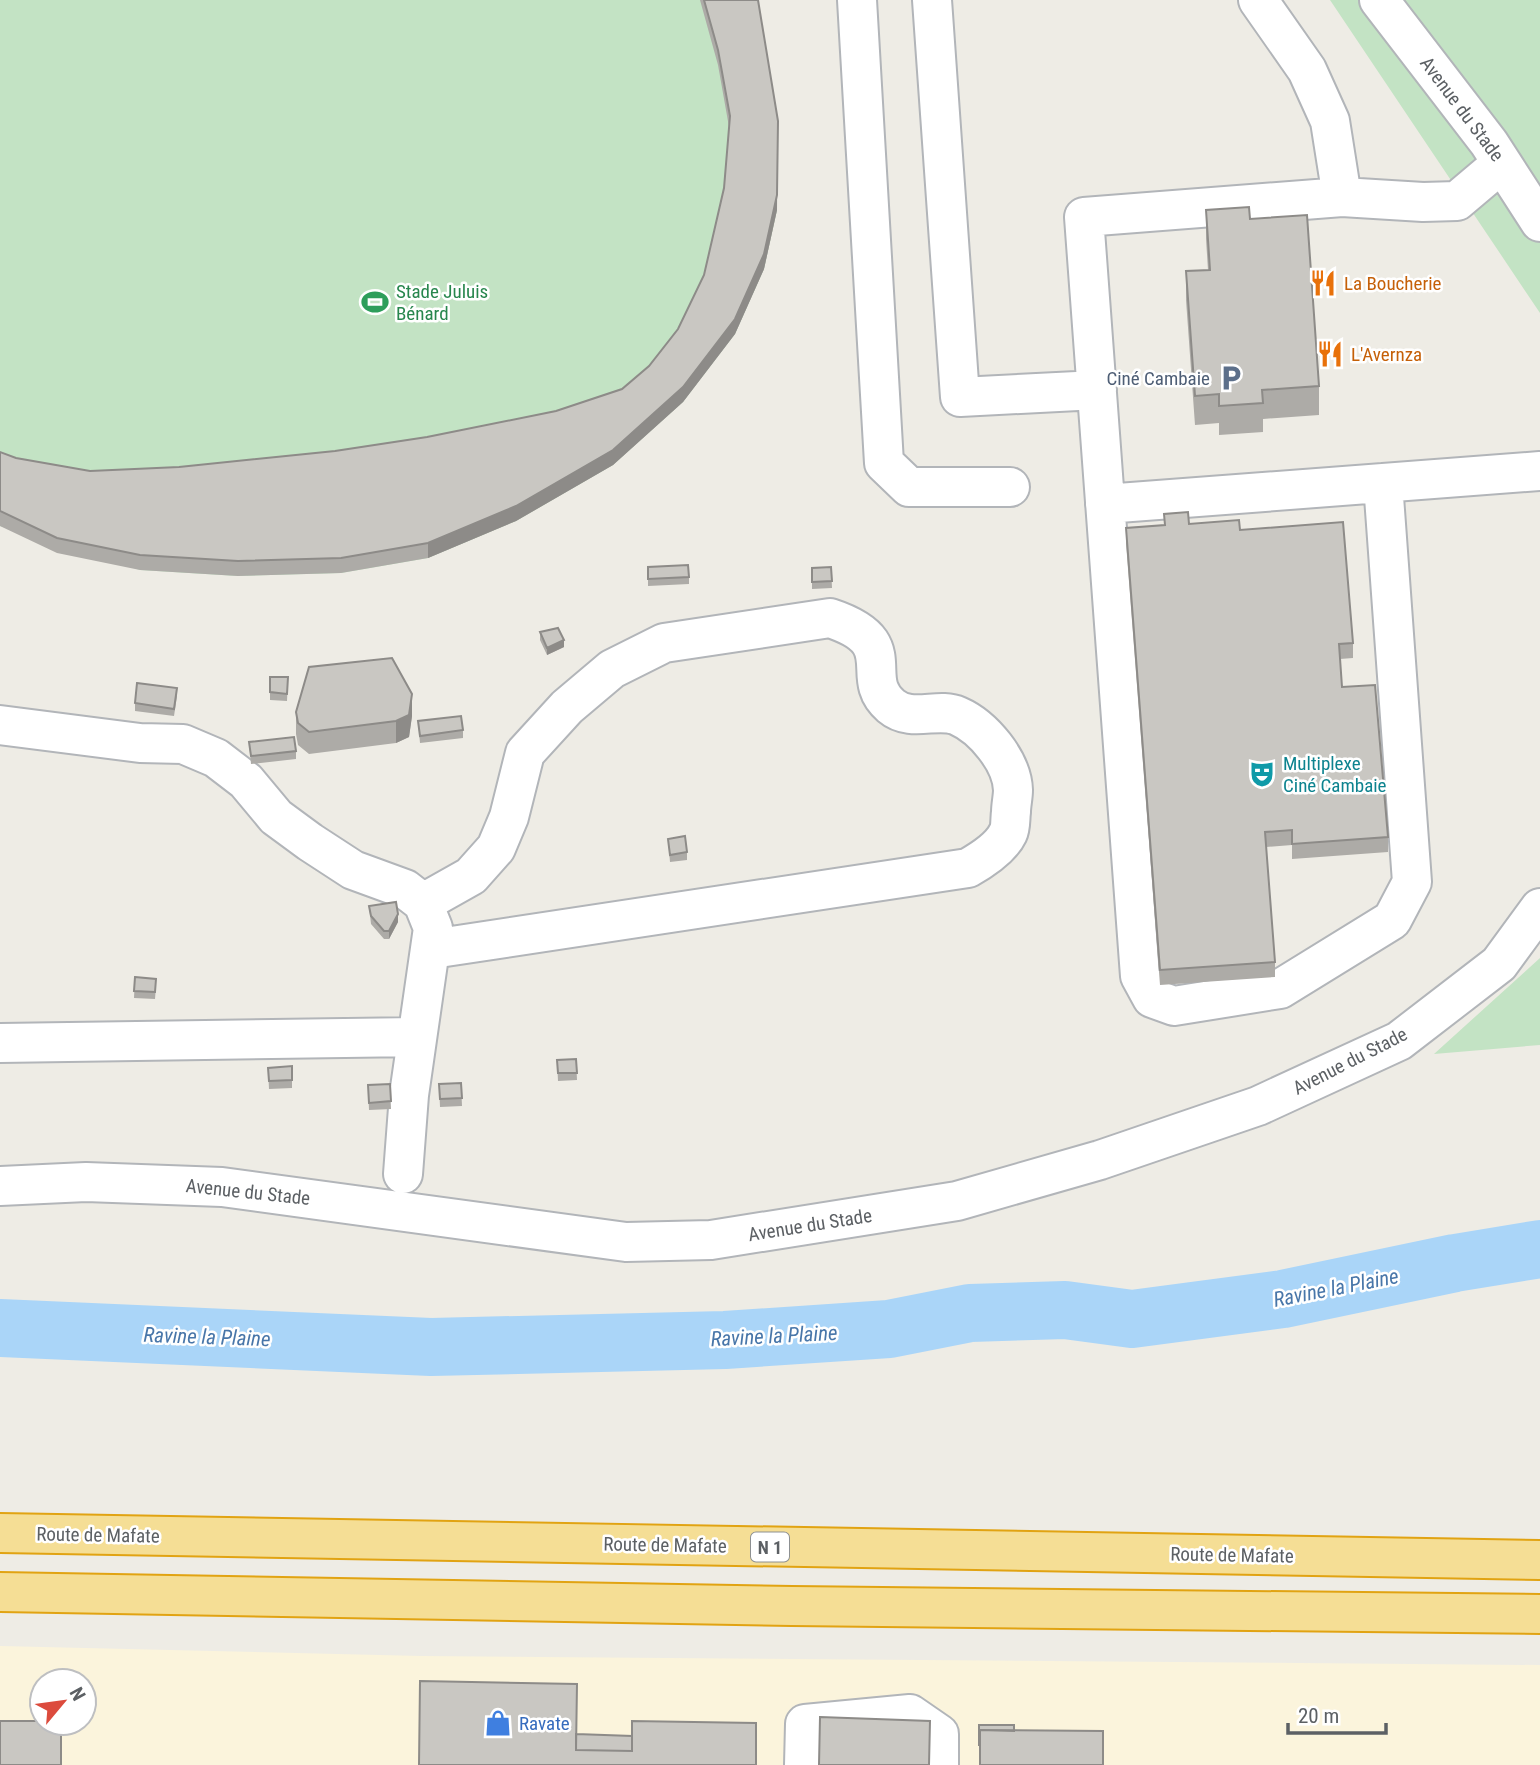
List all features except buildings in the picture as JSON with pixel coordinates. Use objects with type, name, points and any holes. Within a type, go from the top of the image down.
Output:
[{"type":"highway","name":"Route de Mafate","points":[[0,1533],[1540,1560]]},
{"type":"highway","points":[[0,1592],[792,1606],[1540,1614]]},
{"type":"street","points":[[857,0],[884,463],[909,486],[1010,487]]},
{"type":"street","points":[[932,0],[960,397],[1097,390]]},
{"type":"street","points":[[1258,0],[1307,70],[1330,121],[1342,197]]},
{"type":"street","name":"Avenue du Stade","points":[[1379,0],[1502,163],[1540,222]]},
{"type":"street","points":[[1383,483],[1412,882],[1392,920],[1280,989],[1174,1006],[1152,998],[1140,976],[1084,216],[1342,197],[1423,202],[1457,201],[1502,163]]},
{"type":"street","points":[[1105,504],[1540,471]]},
{"type":"street","points":[[423,903],[471,876],[496,848],[509,817],[525,753],[566,707],[612,668],[664,643],[830,618],[853,625],[869,637],[875,652],[880,692],[892,707],[916,715],[955,714],[979,727],[1004,762],[1013,789],[1008,833],[986,858],[968,868],[432,949]]},
{"type":"street","points":[[0,724],[140,743],[183,744],[216,758],[246,781],[276,817],[310,842],[353,870],[405,889],[423,903],[433,928],[432,949],[417,1037],[403,1174]]},
{"type":"street","name":"Avenue du Stade","points":[[0,1186],[86,1182],[222,1187],[626,1242],[711,1240],[957,1201],[1100,1160],[1258,1106],[1399,1041],[1499,964],[1540,908]]},
{"type":"street","points":[[0,1043],[417,1037]]},
{"type":"street","points":[[804,1765],[805,1724],[910,1714],[939,1734],[939,1765]]},
{"type":"shaded area","points":[[0,1646],[421,1656],[1540,1665],[1540,1765],[0,1765]]},
{"type":"green space","name":"Stade Juluis Bénard","points":[[0,0],[755,0],[777,210],[764,269],[735,334],[683,402],[613,465],[516,521],[428,558],[341,573],[238,576],[140,570],[0,526]]},
{"type":"green space","points":[[1330,0],[1540,0],[1540,313]]},
{"type":"green space","points":[[1540,958],[1540,1045],[1434,1054]]},
{"type":"waterway","name":"Ravine la Plaine","points":[[0,1328],[431,1347],[725,1340],[889,1329],[970,1313],[1065,1310],[1132,1319],[1283,1299],[1455,1263],[1540,1249]]},
{"type":"place","name":"La Boucherie","points":[[1323,283]]},
{"type":"place","name":"Stade Juluis Bénard","points":[[375,302]]},
{"type":"place","name":"L'Avernza","points":[[1330,354]]},
{"type":"place","name":"Ciné Cambaie","points":[[1231,378]]},
{"type":"place","name":"Multiplexe Ciné Cambaie","points":[[1262,774]]},
{"type":"place","name":"Ravate","points":[[498,1723]]}]
